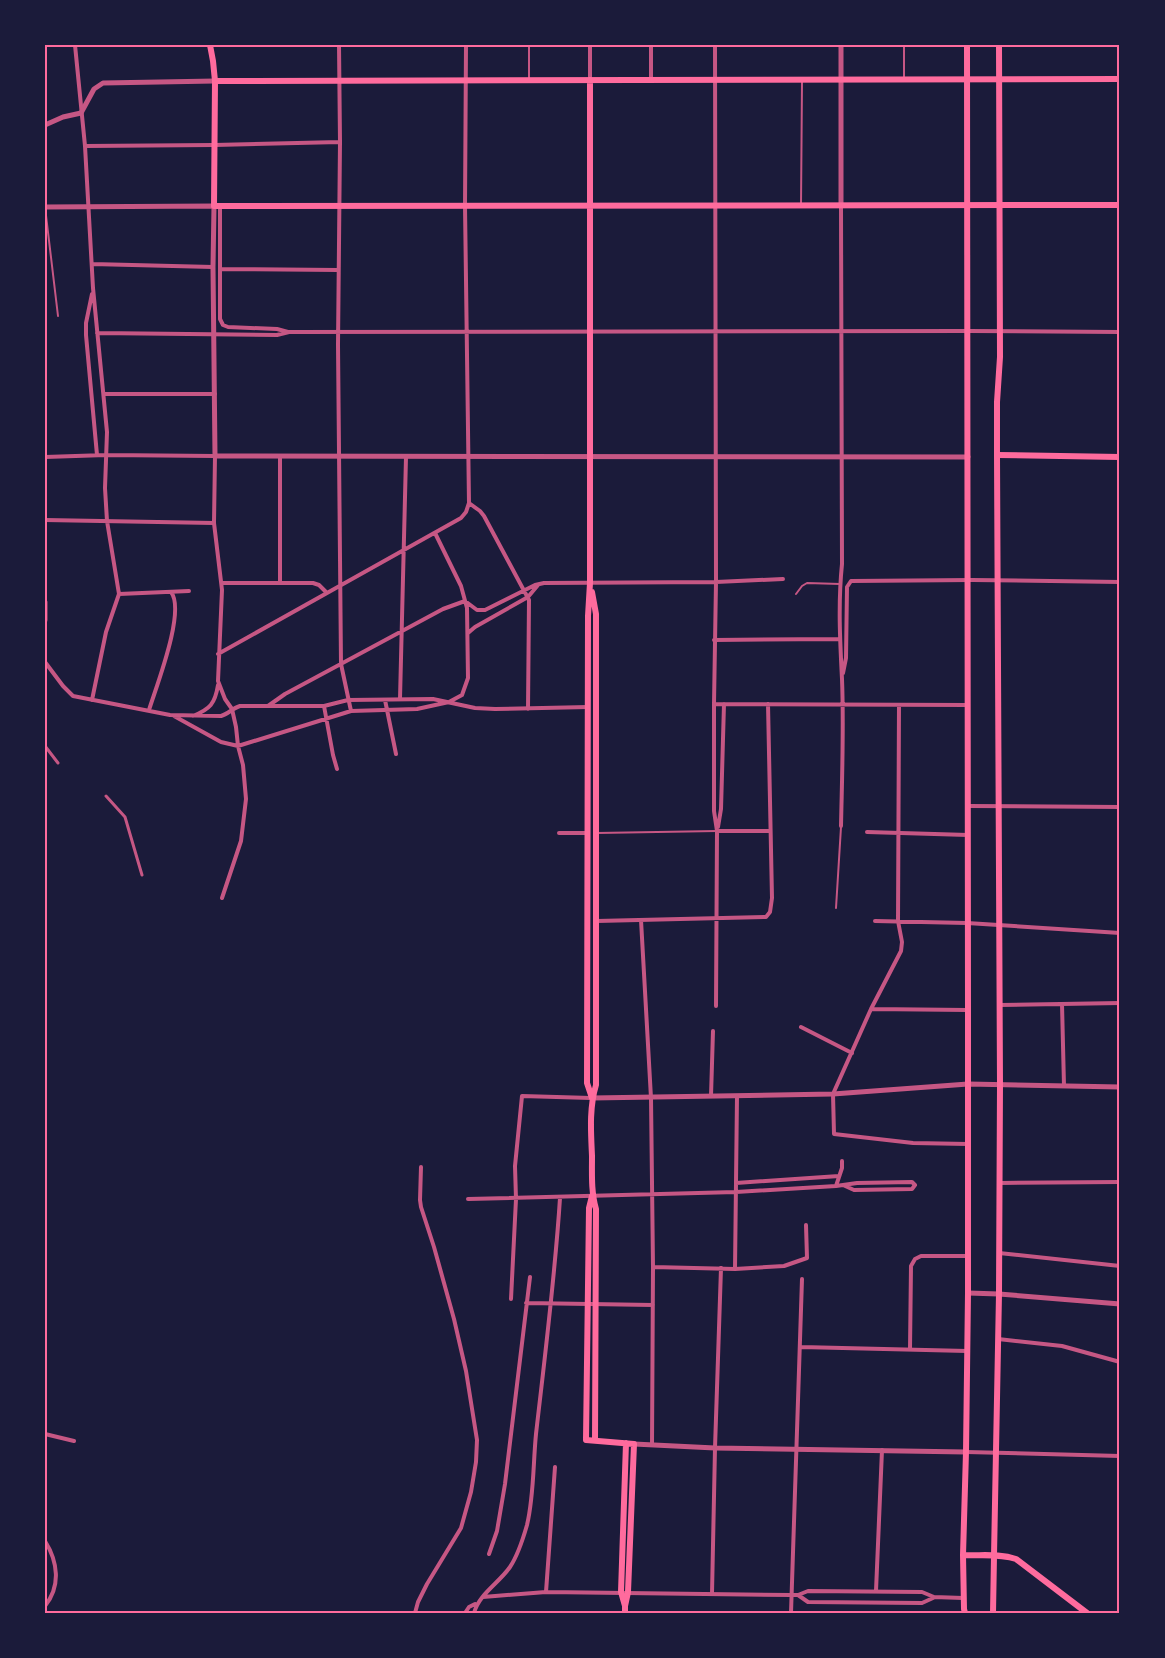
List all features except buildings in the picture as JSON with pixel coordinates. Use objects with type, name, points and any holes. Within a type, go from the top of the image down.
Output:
[{"type":"main road","points":[[212,45],[215,81],[214,145],[217,206],[1120,205]]},
{"type":"main road","points":[[964,1612],[968,1293],[967,45]]},
{"type":"main road","points":[[993,1613],[1000,1085],[997,455],[1000,331],[999,45]]},
{"type":"main road","points":[[215,81],[1120,79]]},
{"type":"main road","points":[[590,80],[591,583],[588,616],[587,1083],[592,1098]]},
{"type":"main road","points":[[997,455],[1120,457]]},
{"type":"main road","points":[[591,583],[596,614],[597,921],[596,1085],[592,1098],[592,1196],[589,1208],[595,1440]]},
{"type":"main road","points":[[592,1305],[586,1440],[634,1444],[625,1592]]},
{"type":"main road","points":[[625,1610],[626,1443]]},
{"type":"main road","points":[[963,1555],[1008,1557],[1016,1560],[1088,1613]]},
{"type":"street","points":[[75,45],[85,146],[93,288],[108,432],[105,488],[107,521],[119,594],[106,632],[92,700]]},
{"type":"street","points":[[339,45],[338,333],[341,664],[351,711]]},
{"type":"street","points":[[218,654],[435,533],[461,518],[466,512],[469,503],[465,206],[466,45]]},
{"type":"street","points":[[590,45],[590,80]]},
{"type":"street","points":[[651,45],[651,80]]},
{"type":"street","points":[[715,45],[716,1006]]},
{"type":"street","points":[[841,45],[842,564],[839,639],[842,678],[842,826]]},
{"type":"street","points":[[45,125],[63,117],[81,113],[94,89],[103,83],[215,81]]},
{"type":"street","points":[[85,146],[340,142]]},
{"type":"street","points":[[45,207],[217,206]]},
{"type":"street","points":[[190,717],[210,707],[216,699],[218,684],[222,583],[214,523],[213,267],[217,206]]},
{"type":"street","points":[[217,206],[221,269],[220,319],[223,325],[228,327],[338,333],[1120,332]]},
{"type":"street","points":[[92,264],[213,267]]},
{"type":"street","points":[[221,269],[338,270]]},
{"type":"street","points":[[93,288],[86,335],[97,455]]},
{"type":"street","points":[[98,333],[277,335],[289,332]]},
{"type":"street","points":[[104,394],[215,394]]},
{"type":"street","points":[[45,457],[97,455],[968,457]]},
{"type":"street","points":[[280,456],[280,583]]},
{"type":"street","points":[[400,699],[406,457]]},
{"type":"street","points":[[469,503],[484,516],[529,600],[528,709]]},
{"type":"street","points":[[45,520],[214,523]]},
{"type":"street","points":[[172,715],[221,742],[238,746],[351,711],[417,709],[449,702],[462,695],[468,678],[468,617],[461,586],[435,533]]},
{"type":"street","points":[[267,706],[285,694],[443,609],[465,601],[477,610],[484,610],[539,584],[783,579]]},
{"type":"street","points":[[842,678],[846,658],[847,587],[851,581],[1120,582]]},
{"type":"street","points":[[222,583],[313,583],[326,592]]},
{"type":"street","points":[[468,633],[528,597],[539,584]]},
{"type":"street","points":[[119,594],[189,591]]},
{"type":"street","points":[[148,710],[172,632],[175,603],[171,592]]},
{"type":"street","points":[[45,600],[45,624]]},
{"type":"street","points":[[714,640],[839,639]]},
{"type":"street","points":[[45,662],[68,693],[73,696],[190,717],[221,716],[240,706],[324,706],[348,700],[433,699],[475,708],[528,709],[588,706]]},
{"type":"street","points":[[218,684],[232,709],[244,772],[246,799],[242,841],[222,898]]},
{"type":"street","points":[[385,700],[396,754]]},
{"type":"street","points":[[714,704],[968,705]]},
{"type":"street","points":[[717,831],[721,809],[724,704]]},
{"type":"street","points":[[597,921],[766,917],[770,912],[772,855],[768,704]]},
{"type":"street","points":[[899,705],[898,921],[902,942],[901,951],[833,1094],[834,1134],[913,1143],[968,1144]]},
{"type":"street","points":[[324,706],[337,769]]},
{"type":"street","points":[[45,746],[58,763]]},
{"type":"street","points":[[106,796],[126,817],[142,875]]},
{"type":"street","points":[[968,806],[1120,807]]},
{"type":"street","points":[[717,831],[770,831]]},
{"type":"street","points":[[867,832],[968,835]]},
{"type":"street","points":[[559,833],[588,833]]},
{"type":"street","points":[[641,920],[651,1098],[652,1445]]},
{"type":"street","points":[[875,921],[967,923],[1120,933]]},
{"type":"street","points":[[999,1005],[1120,1003]]},
{"type":"street","points":[[1062,1004],[1064,1086]]},
{"type":"street","points":[[871,1010],[968,1010]]},
{"type":"street","points":[[801,1027],[852,1053]]},
{"type":"street","points":[[711,1097],[713,1031]]},
{"type":"street","points":[[511,1299],[516,1199],[515,1166],[522,1096],[651,1098],[833,1094],[968,1084],[1120,1087]]},
{"type":"street","points":[[735,1269],[737,1096]]},
{"type":"street","points":[[836,1186],[842,1161]]},
{"type":"street","points":[[415,1613],[427,1584],[461,1528],[475,1472],[477,1440],[466,1371],[454,1319],[421,1207],[421,1167]]},
{"type":"street","points":[[736,1183],[839,1176]]},
{"type":"street","points":[[468,1199],[736,1192],[857,1183],[912,1182],[915,1185],[912,1189],[854,1190],[843,1185]]},
{"type":"street","points":[[999,1183],[1120,1182]]},
{"type":"street","points":[[465,1613],[510,1567],[527,1524],[552,1304],[560,1198]]},
{"type":"street","points":[[653,1267],[735,1269],[784,1266],[807,1258],[806,1225]]},
{"type":"street","points":[[999,1252],[1120,1266]]},
{"type":"street","points":[[910,1349],[911,1266],[915,1259],[921,1256],[968,1256]]},
{"type":"street","points":[[712,1594],[721,1268]]},
{"type":"street","points":[[489,1554],[497,1531],[505,1484],[530,1277]]},
{"type":"street","points":[[791,1613],[802,1279]]},
{"type":"street","points":[[968,1293],[1120,1304]]},
{"type":"street","points":[[526,1303],[653,1305]]},
{"type":"street","points":[[998,1339],[1062,1346],[1120,1362]]},
{"type":"street","points":[[801,1347],[967,1351]]},
{"type":"street","points":[[45,1434],[74,1441]]},
{"type":"street","points":[[634,1444],[715,1448],[1120,1456]]},
{"type":"street","points":[[876,1590],[882,1450]]},
{"type":"street","points":[[546,1592],[555,1467]]},
{"type":"street","points":[[45,1541],[57,1568],[55,1591],[45,1606]]},
{"type":"street","points":[[483,1597],[546,1592],[798,1595],[808,1591],[876,1590],[922,1592],[934,1598]]},
{"type":"street","points":[[798,1595],[808,1602],[922,1603],[934,1598],[963,1598]]},
{"type":"street","points":[[474,1613],[476,1604]]},
{"type":"lane","points":[[529,45],[529,81]]},
{"type":"lane","points":[[904,45],[904,79]]},
{"type":"lane","points":[[801,205],[802,80]]},
{"type":"lane","points":[[45,207],[58,316]]},
{"type":"lane","points":[[796,594],[807,583],[840,584]]},
{"type":"lane","points":[[836,908],[842,826]]},
{"type":"lane","points":[[597,833],[717,831]]}]
